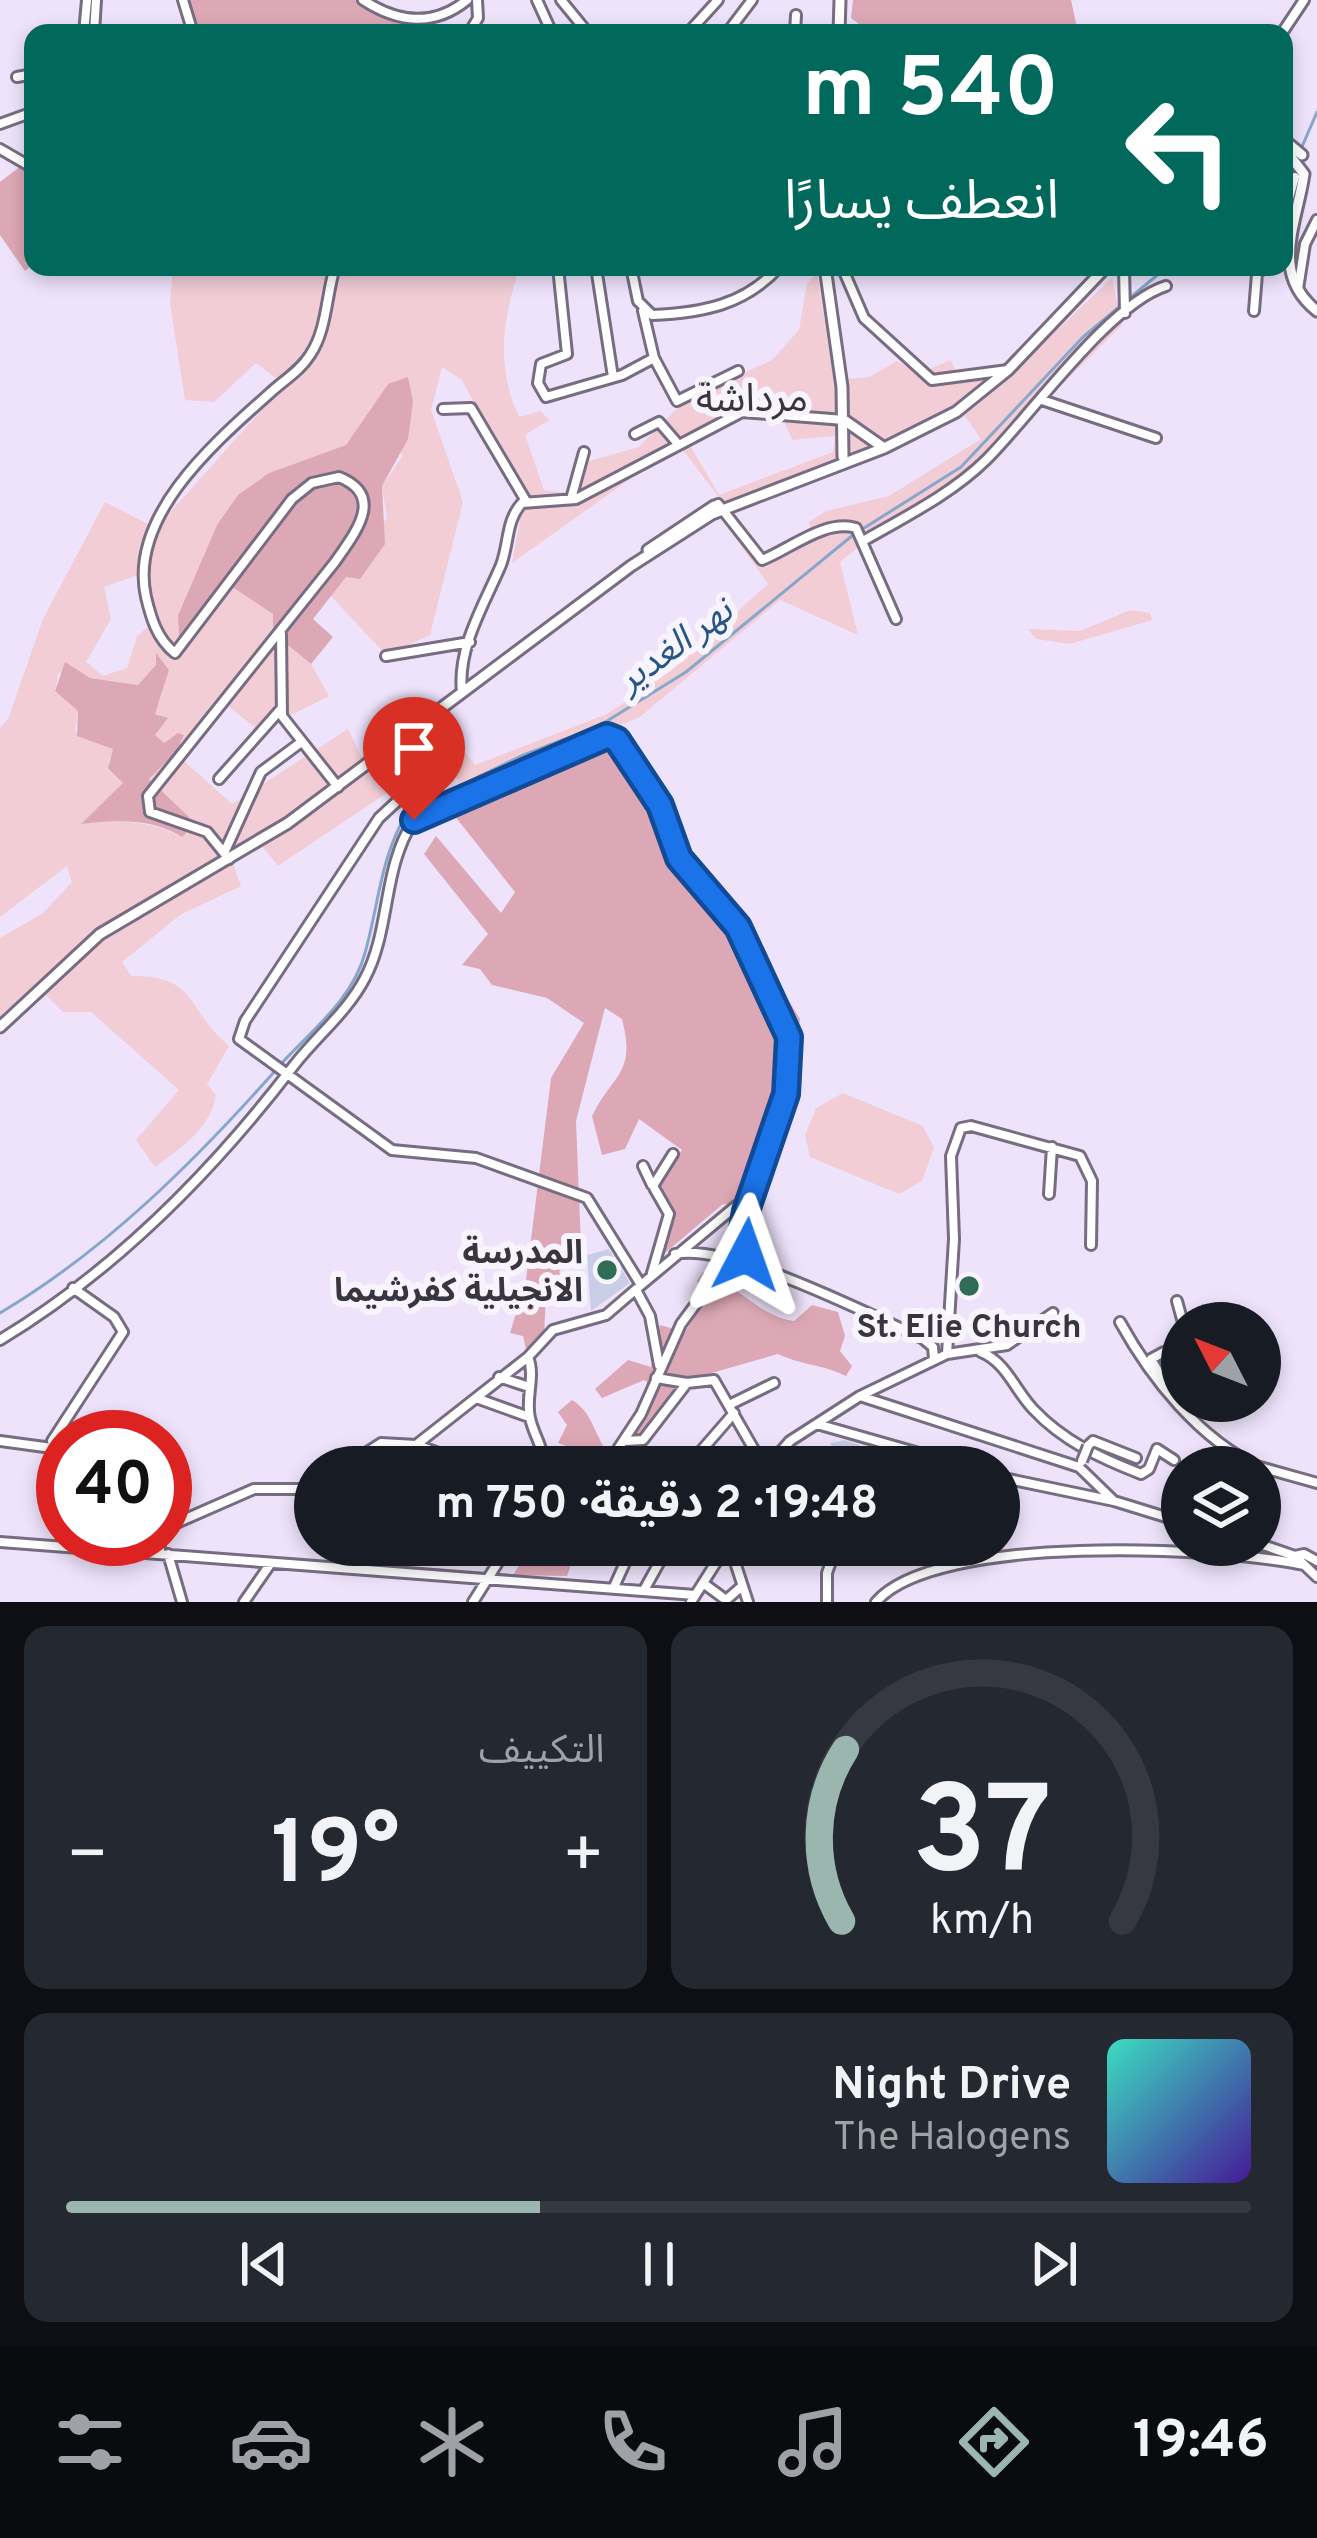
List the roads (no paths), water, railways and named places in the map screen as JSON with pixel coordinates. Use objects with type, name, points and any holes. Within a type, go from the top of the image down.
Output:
[{"type":"main road","points":[[1293,151],[1309,184],[1293,212]]},
{"type":"main road","points":[[1293,274],[1298,289],[1317,310]]},
{"type":"main road","points":[[826,276],[844,420],[843,457]]},
{"type":"main road","points":[[0,1027],[100,934],[338,787],[677,532],[720,506],[942,421],[1008,370],[1096,276]]},
{"type":"main road","points":[[844,420],[882,445]]},
{"type":"main road","points":[[824,467],[882,445]]},
{"type":"street","points":[[363,0],[421,21],[436,19],[467,0]]},
{"type":"street","points":[[561,0],[581,24]]},
{"type":"street","points":[[696,24],[718,0]]},
{"type":"street","points":[[734,24],[752,0]]},
{"type":"street","points":[[796,15],[796,24]]},
{"type":"street","points":[[17,76],[24,75]]},
{"type":"street","points":[[1293,185],[1294,177]]},
{"type":"street","points":[[1298,289],[1305,244],[1317,220]]},
{"type":"street","points":[[300,743],[261,772],[227,856],[207,832],[155,815],[146,802],[360,524],[365,501],[352,482],[322,478],[292,499],[175,653],[159,636],[147,600],[144,553],[154,526],[197,466],[310,356],[322,331],[332,276]]},
{"type":"street","points":[[559,276],[567,354],[541,364],[539,390],[553,398],[654,358]]},
{"type":"street","points":[[597,276],[613,377]]},
{"type":"street","points":[[634,276],[654,358],[677,401],[738,371]]},
{"type":"street","points":[[644,311],[663,314],[728,304],[749,294],[768,276]]},
{"type":"street","points":[[846,276],[864,319],[932,380],[956,381],[1008,370]]},
{"type":"street","points":[[1124,276],[1124,308]]},
{"type":"street","points":[[1254,311],[1257,276]]},
{"type":"street","points":[[863,539],[968,476],[1124,308],[1166,286]]},
{"type":"street","points":[[1042,400],[1156,438]]},
{"type":"street","points":[[443,409],[471,408],[526,501]]},
{"type":"street","points":[[462,692],[461,670],[504,555],[512,516],[526,501],[570,500],[742,412],[844,420]]},
{"type":"street","points":[[635,434],[659,422],[678,444]]},
{"type":"street","points":[[570,500],[584,452]]},
{"type":"street","points":[[720,506],[762,560],[809,537],[846,525],[856,528],[896,619]]},
{"type":"street","points":[[281,632],[280,709],[300,743],[338,787]]},
{"type":"street","points":[[386,656],[470,643]]},
{"type":"street","points":[[219,779],[280,709]]},
{"type":"street","points":[[427,719],[447,751],[379,818],[242,1027],[242,1043],[392,1150],[476,1158],[587,1198],[648,1310],[659,1365]]},
{"type":"street","points":[[414,728],[434,753],[419,778]]},
{"type":"street","points":[[0,1340],[73,1288],[209,1170],[368,974],[392,871],[414,820],[611,736],[653,792],[679,858],[738,927],[789,1037],[786,1094],[746,1211],[740,1246],[687,1314],[622,1446]]},
{"type":"street","points":[[947,1354],[954,1239],[951,1156],[958,1134],[971,1126],[1052,1147],[1086,1163],[1093,1207],[1091,1245]]},
{"type":"street","points":[[1049,1194],[1052,1147]]},
{"type":"street","points":[[652,1186],[673,1154]]},
{"type":"street","points":[[643,1166],[669,1214],[652,1274]]},
{"type":"street","points":[[381,1446],[395,1440],[416,1445],[528,1357],[553,1330],[596,1320],[730,1208],[746,1211]]},
{"type":"street","points":[[695,1236],[698,1251]]},
{"type":"street","points":[[740,1246],[762,1269]]},
{"type":"street","points":[[673,1254],[698,1251],[762,1269],[922,1338],[932,1347],[934,1361]]},
{"type":"street","points":[[73,1288],[114,1317],[123,1332],[75,1410]]},
{"type":"street","points":[[790,1446],[860,1396],[947,1354],[1007,1345],[1053,1312]]},
{"type":"street","points":[[1120,1322],[1146,1369],[1161,1383]]},
{"type":"street","points":[[980,1351],[995,1358],[1033,1408],[1081,1449],[1137,1473],[1149,1469],[1156,1450],[1161,1453]]},
{"type":"street","points":[[1161,1354],[1151,1359],[1161,1377]]},
{"type":"street","points":[[528,1357],[529,1417],[542,1446]]},
{"type":"street","points":[[499,1377],[530,1387]]},
{"type":"street","points":[[656,1378],[686,1384],[714,1380],[754,1446]]},
{"type":"street","points":[[703,1446],[732,1409],[774,1383]]},
{"type":"street","points":[[625,1441],[643,1439],[686,1384]]},
{"type":"street","points":[[860,1396],[1080,1464],[1114,1501]]},
{"type":"street","points":[[474,1397],[529,1417]]},
{"type":"street","points":[[1200,1422],[1224,1446]]},
{"type":"street","points":[[815,1424],[893,1446]]},
{"type":"street","points":[[0,1442],[36,1446]]},
{"type":"street","points":[[1080,1464],[1093,1442],[1136,1458]]},
{"type":"street","points":[[1281,1473],[1317,1483]]},
{"type":"street","points":[[1089,1498],[1098,1482]]},
{"type":"street","points":[[1020,1483],[1114,1501],[1161,1516]]},
{"type":"street","points":[[192,1515],[244,1491],[294,1489]]},
{"type":"street","points":[[0,1542],[36,1544]]},
{"type":"street","points":[[876,1602],[902,1579],[1001,1558],[1173,1549],[1304,1564]]},
{"type":"street","points":[[1281,1551],[1295,1556],[1317,1577]]},
{"type":"street","points":[[1295,1556],[1299,1553],[1317,1561]]},
{"type":"street","points":[[192,1556],[614,1587],[693,1599],[716,1566]]},
{"type":"street","points":[[244,1602],[272,1562]]},
{"type":"street","points":[[166,1566],[182,1602]]},
{"type":"street","points":[[473,1602],[497,1566]]},
{"type":"street","points":[[614,1587],[624,1566]]},
{"type":"street","points":[[644,1590],[657,1566]]},
{"type":"street","points":[[736,1566],[748,1602]]},
{"type":"street","points":[[826,1602],[830,1566]]},
{"type":"street","points":[[703,1583],[728,1600],[741,1587]]},
{"type":"waterway","name":"نهر الغدير","points":[[1301,149],[1317,112]]},
{"type":"waterway","name":"نهر الغدير","points":[[281,1064],[330,1013],[359,970],[386,863],[408,811],[521,756],[599,726],[686,672],[853,535],[961,467],[1083,337],[1156,276]]},
{"type":"waterway","name":"نهر الغدير","points":[[0,1313],[112,1233],[213,1138],[275,1071]]},
{"type":"place","name":"المدرسة الانجيلية كفرشيما","points":[[607,1270]]},
{"type":"place","name":"St. Elie Church","points":[[969,1286]]},
{"type":"district","name":"مرداشة","points":[[752,397]]}]
